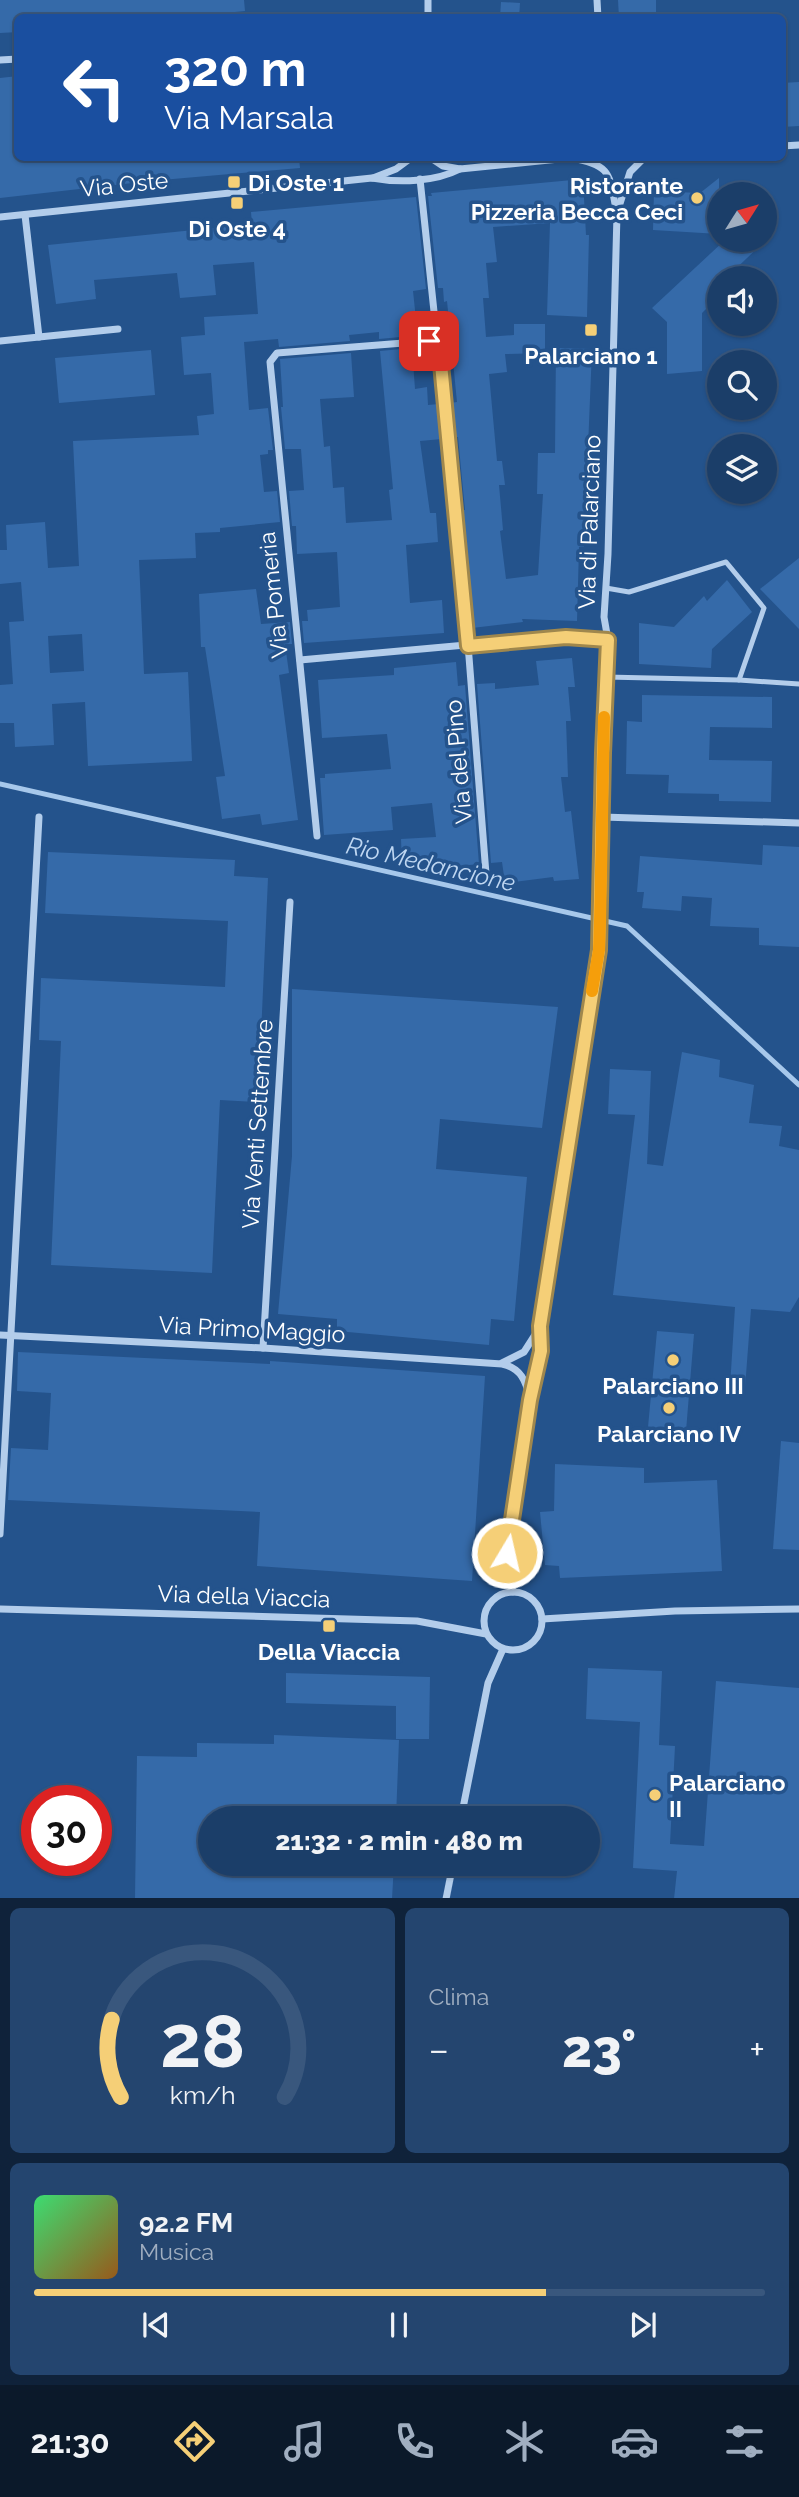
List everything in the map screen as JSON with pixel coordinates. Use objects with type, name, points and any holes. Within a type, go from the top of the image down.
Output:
[{"type":"street","points":[[372,178],[396,169],[407,161]]},
{"type":"street","name":"Via Oste","points":[[436,161],[443,166],[460,169],[540,161]]},
{"type":"street","name":"Via Oste","points":[[586,161],[597,163]]},
{"type":"street","points":[[617,214],[630,172],[641,161]]},
{"type":"street","name":"Via di Palarciano","points":[[513,1592],[506,1568],[507,1553],[530,1400],[541,1351],[540,1326],[599,950],[608,640],[604,617],[617,214],[607,172],[597,163]]},
{"type":"street","name":"Via Oste","points":[[0,217],[372,178],[388,181],[420,179],[450,174],[460,169]]},
{"type":"street","points":[[420,179],[435,321],[435,330],[429,341]]},
{"type":"street","points":[[25,215],[38,337]]},
{"type":"street","points":[[0,341],[118,329]]},
{"type":"street","name":"Via Pomeria","points":[[317,836],[271,362],[277,354],[429,341]]},
{"type":"street","name":"Via del Pino","points":[[429,341],[439,354],[441,364],[468,646],[486,874]]},
{"type":"street","points":[[300,660],[566,637],[608,640]]},
{"type":"street","points":[[0,1534],[39,817]]},
{"type":"street","points":[[602,817],[799,823]]},
{"type":"street","name":"Via Venti Settembre","points":[[263,1348],[290,902]]},
{"type":"street","points":[[502,1364],[524,1352],[540,1326]]},
{"type":"street","name":"Via Primo Maggio","points":[[0,1335],[263,1348],[502,1364]]},
{"type":"street","points":[[502,1364],[511,1366],[520,1373],[526,1382],[530,1400]]},
{"type":"street","points":[[513,1592],[530,1597],[536,1603],[542,1619],[537,1637],[522,1649],[503,1649],[496,1645],[486,1634],[484,1625],[488,1605],[495,1598],[513,1592]]},
{"type":"street","name":"Via della Viaccia","points":[[0,1609],[417,1621],[486,1634]]},
{"type":"street","points":[[542,1619],[675,1611],[799,1609]]},
{"type":"street","points":[[463,1806],[488,1683],[503,1649]]},
{"type":"street","points":[[446,1898],[451,1876]]},
{"type":"lane","points":[[606,588],[628,592],[726,562],[764,608],[738,680]]},
{"type":"lane","points":[[606,677],[799,684]]},
{"type":"building","points":[[0,0],[244,0],[245,11],[215,14],[14,14],[14,32],[0,33]]},
{"type":"building","points":[[618,0],[656,0],[656,14],[619,14]]},
{"type":"building","points":[[501,2],[520,3],[519,14],[500,14]]},
{"type":"building","points":[[14,76],[14,161],[299,161],[300,168],[0,198],[0,78]]},
{"type":"building","points":[[799,82],[799,126],[786,127],[786,83]]},
{"type":"building","points":[[583,179],[586,235],[589,235],[587,317],[547,315],[550,223],[493,227],[497,262],[486,263],[489,298],[483,298],[486,337],[514,335],[514,324],[545,324],[545,353],[505,354],[507,372],[489,374],[497,461],[502,461],[505,485],[499,485],[503,530],[500,531],[506,579],[538,575],[543,494],[537,494],[538,453],[555,453],[556,348],[592,349],[584,547],[579,547],[577,621],[522,619],[523,622],[472,628],[470,583],[461,510],[465,510],[458,437],[454,437],[451,403],[457,402],[447,301],[444,302],[443,288],[438,288],[428,196],[432,196],[431,193]]},
{"type":"building","points":[[707,187],[707,233],[653,230],[654,191],[700,193]]},
{"type":"building","points":[[416,197],[426,289],[413,291],[417,329],[410,329],[411,336],[379,339],[379,332],[349,335],[350,341],[279,347],[278,339],[244,342],[249,410],[268,408],[273,450],[260,455],[264,492],[277,491],[280,522],[220,528],[220,532],[195,533],[196,558],[139,560],[144,674],[188,672],[192,761],[88,766],[85,702],[52,704],[54,745],[15,747],[14,723],[0,723],[0,685],[13,684],[9,622],[24,621],[21,582],[0,584],[0,550],[7,550],[6,525],[45,522],[48,568],[79,566],[73,441],[199,435],[197,416],[214,414],[211,373],[184,375],[181,337],[205,335],[204,317],[258,314],[254,262],[213,265],[216,295],[180,298],[177,273],[94,280],[96,299],[56,304],[48,245],[252,224],[251,212]],"holes":[[[82,634],[84,671],[50,673],[48,636]]]},
{"type":"building","points":[[712,252],[753,252],[739,266],[707,266],[707,308],[702,313],[702,371],[667,374],[667,322],[652,308]]},
{"type":"building","points":[[412,348],[415,389],[427,387],[428,405],[439,404],[442,439],[420,441],[430,513],[436,513],[438,542],[406,545],[410,603],[442,600],[444,633],[304,643],[302,621],[308,621],[307,610],[340,607],[337,552],[297,554],[296,526],[292,526],[289,491],[304,490],[301,449],[285,449],[280,359],[351,353],[354,397],[320,399],[324,447],[330,446],[333,488],[344,487],[346,523],[392,520],[389,490],[393,489],[380,351]]},
{"type":"building","points":[[151,350],[155,395],[59,403],[55,358]]},
{"type":"building","points":[[799,558],[799,629],[760,589]]},
{"type":"building","points":[[727,580],[752,612],[712,649],[711,668],[639,664],[639,623],[674,627],[704,596],[707,601]]},
{"type":"building","points":[[256,589],[261,624],[290,622],[292,644],[285,644],[289,673],[279,675],[298,820],[262,825],[260,814],[222,819],[216,777],[225,776],[205,647],[201,647],[199,594]]},
{"type":"building","points":[[572,658],[575,687],[568,687],[571,721],[566,721],[568,777],[561,777],[565,812],[571,811],[579,879],[554,881],[553,877],[505,883],[502,862],[491,863],[477,684],[495,683],[495,689],[539,685],[536,661]]},
{"type":"building","points":[[456,662],[458,686],[465,685],[479,864],[439,868],[438,862],[402,864],[401,839],[436,837],[432,803],[391,807],[393,830],[324,835],[320,778],[325,778],[325,774],[391,769],[387,734],[322,738],[318,680],[394,675],[394,668]]},
{"type":"building","points":[[642,695],[772,697],[772,728],[710,727],[709,760],[772,761],[771,802],[719,801],[719,794],[668,793],[669,775],[626,774],[627,721],[642,722]]},
{"type":"building","points":[[763,845],[799,847],[799,947],[759,945],[759,928],[710,926],[712,898],[682,896],[681,911],[642,908],[644,892],[637,892],[640,856],[762,865]]},
{"type":"building","points":[[48,852],[235,860],[234,876],[268,878],[258,1102],[220,1100],[212,1273],[51,1265],[61,1041],[39,1040],[41,978],[225,987],[228,921],[45,913]]},
{"type":"building","points":[[292,989],[558,1007],[542,1128],[440,1119],[436,1169],[527,1177],[514,1321],[491,1319],[489,1345],[337,1331],[337,1319],[278,1314],[292,1156]]},
{"type":"building","points":[[682,1052],[720,1060],[719,1077],[754,1085],[749,1123],[782,1126],[779,1146],[799,1150],[799,1297],[790,1312],[751,1309],[745,1388],[730,1387],[735,1307],[613,1295],[635,1115],[608,1114],[610,1069],[651,1071],[647,1164],[663,1166]]},
{"type":"building","points":[[657,1331],[694,1334],[686,1431],[648,1427]]},
{"type":"building","points":[[18,1352],[270,1364],[270,1361],[485,1376],[472,1581],[257,1566],[260,1512],[8,1500],[11,1448],[48,1450],[51,1393],[17,1391]]},
{"type":"building","points":[[781,1441],[799,1443],[799,1550],[773,1549]]},
{"type":"building","points":[[555,1464],[644,1468],[644,1483],[717,1480],[722,1571],[560,1578],[559,1566],[545,1565],[540,1512],[554,1511]]},
{"type":"building","points":[[588,1668],[662,1671],[659,1745],[675,1746],[670,1844],[704,1846],[716,1681],[799,1688],[799,1898],[674,1898],[677,1871],[633,1868],[640,1722],[586,1719]]},
{"type":"building","points":[[286,1673],[430,1677],[429,1739],[396,1739],[396,1706],[286,1703]]},
{"type":"building","points":[[274,1735],[399,1740],[396,1806],[198,1806],[198,1876],[393,1876],[392,1898],[135,1898],[137,1756],[197,1757],[197,1743],[274,1744]]},
{"type":"waterway","name":"Rio Medancione","points":[[0,784],[627,926],[799,1085]]},
{"type":"slow traffic","points":[[592,991],[599,950],[604,717]]},
{"type":"place","name":"Di Oste 1","points":[[234,182]]},
{"type":"place","name":"Ristorante Pizzeria Becca Ceci","points":[[697,198]]},
{"type":"place","name":"Di Oste 4","points":[[237,203]]},
{"type":"place","name":"Palarciano 1","points":[[591,330]]},
{"type":"place","name":"Palarciano III","points":[[673,1360]]},
{"type":"place","name":"Palarciano IV","points":[[669,1408]]},
{"type":"place","name":"Della Viaccia","points":[[329,1626]]},
{"type":"place","name":"Palarciano II","points":[[655,1795]]},
{"type":"route","points":[[429,341],[439,354],[441,364],[468,646],[566,637],[608,640],[599,950],[540,1326],[541,1351],[530,1400],[507,1553]]}]
